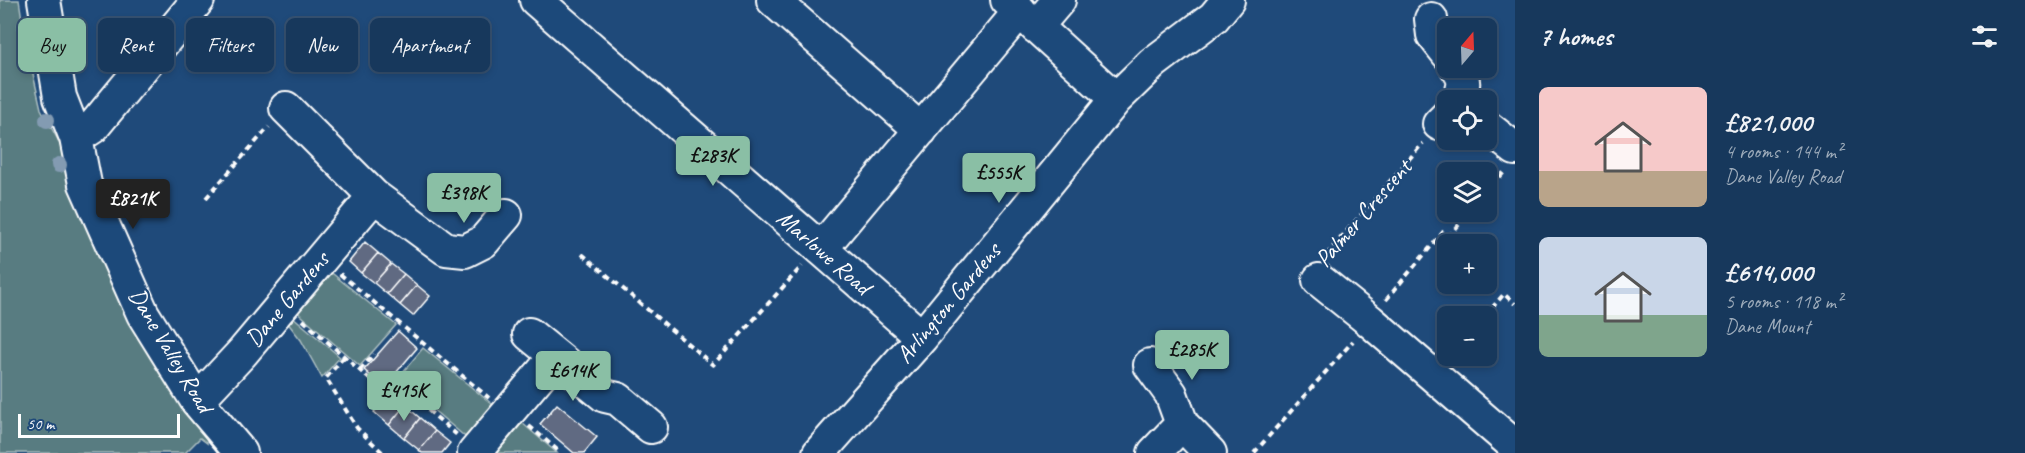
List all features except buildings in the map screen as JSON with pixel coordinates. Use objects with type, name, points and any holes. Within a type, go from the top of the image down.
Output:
[{"type":"street","name":"Dane Valley Road","points":[[44,0],[60,97],[76,138],[85,184],[143,314],[197,401],[234,451]]},
{"type":"street","points":[[76,138],[93,127],[198,0]]},
{"type":"street","name":"Marlowe Road","points":[[536,0],[922,337]]},
{"type":"street","points":[[773,0],[921,130]]},
{"type":"street","points":[[820,248],[1021,13],[1059,0]]},
{"type":"street","name":"Arlington Gardens","points":[[819,453],[922,337],[1116,99],[1153,63],[1214,17],[1228,0]]},
{"type":"street","points":[[1021,13],[1116,99]]},
{"type":"street","points":[[1431,19],[1433,34],[1437,39]]},
{"type":"street","points":[[286,108],[374,196],[446,249],[465,251],[483,242],[506,215]]},
{"type":"street","points":[[1497,140],[1511,158]]},
{"type":"street","name":"Dane Gardens","points":[[197,401],[242,353],[374,196]]},
{"type":"street","name":"Palmer Crescent","points":[[1319,280],[1515,446]]},
{"type":"street","points":[[529,334],[605,396],[618,399],[651,427]]},
{"type":"street","points":[[475,452],[555,357]]},
{"type":"street","points":[[1150,365],[1171,394],[1182,424],[1210,453]]},
{"type":"street","points":[[1154,453],[1182,424]]},
{"type":"path","points":[[206,198],[286,108]]},
{"type":"path","name":"Palmer Crescent","points":[[1319,280],[1311,272],[1437,126]]},
{"type":"path","points":[[1497,178],[1511,158]]},
{"type":"path","points":[[1388,297],[1444,231],[1450,235],[1461,222]]},
{"type":"path","points":[[582,254],[713,365],[820,248]]},
{"type":"path","points":[[321,258],[561,453]]},
{"type":"path","points":[[1493,306],[1503,294],[1515,304]]},
{"type":"path","points":[[284,303],[383,391],[393,380],[475,452]]},
{"type":"path","points":[[1254,453],[1350,344]]},
{"type":"path","points":[[360,370],[375,354]]},
{"type":"path","points":[[344,357],[326,378],[357,428],[384,453]]},
{"type":"green space","points":[[0,0],[19,0],[22,18],[18,18],[18,72],[33,72],[41,109],[58,140],[99,244],[206,436],[207,443],[200,438],[185,453],[0,453]]},
{"type":"green space","points":[[328,270],[396,325],[360,366],[295,310]]},
{"type":"green space","points":[[292,316],[340,357],[322,378],[301,340],[287,322]]},
{"type":"green space","points":[[423,348],[497,408],[470,441],[397,379]]},
{"type":"green space","points":[[522,423],[557,453],[496,453]]}]
